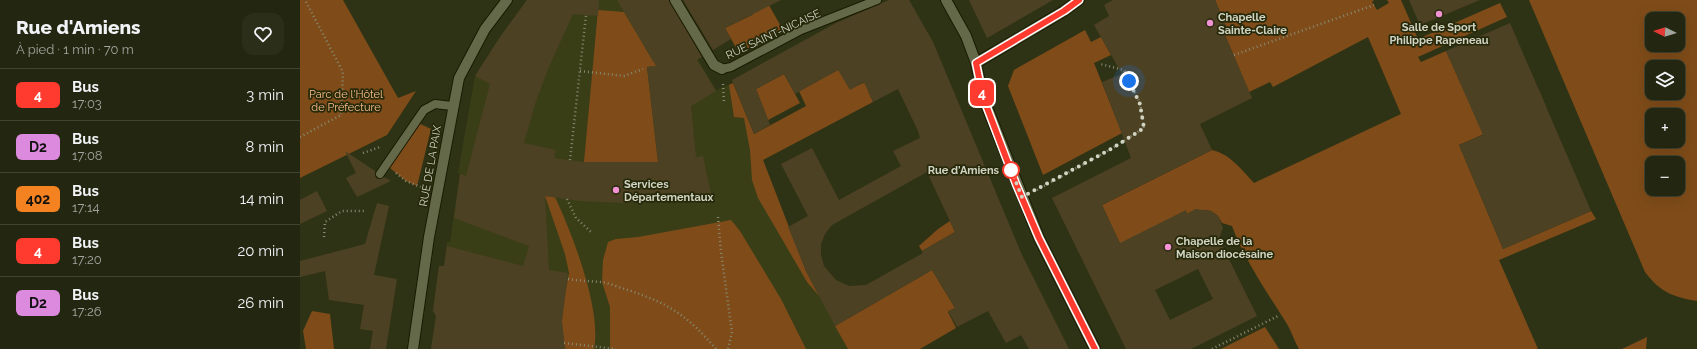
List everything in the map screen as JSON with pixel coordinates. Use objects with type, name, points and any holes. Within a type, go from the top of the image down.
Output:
[{"type":"street","name":"RUE DE LA PAIX","points":[[413,349],[429,237],[452,106],[459,78],[485,29],[507,0]]},
{"type":"street","points":[[675,0],[714,65],[722,69]]},
{"type":"street","points":[[946,0],[966,36],[976,63],[983,97],[1039,238],[1095,349]]},
{"type":"street","points":[[976,63],[1064,11],[1079,0]]},
{"type":"lane","name":"RUE SAINT-NICAISE","points":[[722,69],[731,67],[801,30],[877,0]]},
{"type":"lane","points":[[380,174],[385,164],[424,110],[435,104],[452,106]]},
{"type":"path","points":[[300,136],[341,115],[343,72],[305,0]]},
{"type":"path","points":[[1234,55],[1374,5]]},
{"type":"path","points":[[570,160],[586,15]]},
{"type":"path","points":[[1022,197],[1111,149],[1144,128],[1140,104],[1124,70],[1100,64]]},
{"type":"path","points":[[580,71],[624,76],[643,69]]},
{"type":"path","points":[[722,69],[724,103]]},
{"type":"path","points":[[385,164],[406,181],[438,192]]},
{"type":"path","points":[[567,199],[576,218],[592,233]]},
{"type":"path","points":[[324,237],[325,222],[342,211],[364,211]]},
{"type":"path","points":[[718,217],[721,252],[732,332],[728,349]]},
{"type":"path","points":[[568,279],[586,282],[602,282],[638,293],[676,310],[697,327],[716,349]]},
{"type":"path","points":[[1212,349],[1280,315]]},
{"type":"path","points":[[564,343],[616,349]]},
{"type":"shaded area","name":"Services Départementaux","points":[[527,0],[662,0],[716,90],[733,83],[806,271],[848,349],[431,349],[436,316],[433,311],[439,266],[444,266],[447,242],[450,242],[460,174],[458,173],[475,76],[500,37]]},
{"type":"green space","name":"Parc de l'Hôtel de Préfecture","points":[[300,0],[343,0],[398,98],[416,91],[387,135],[300,178]]},
{"type":"green space","points":[[766,0],[783,30],[739,53],[725,28],[752,15]]},
{"type":"green space","points":[[1215,0],[1374,0],[1372,2],[1377,10],[1389,3],[1387,0],[1401,0],[1418,39],[1500,3],[1507,17],[1418,57],[1421,62],[1446,51],[1476,117],[1539,90],[1546,107],[1459,145],[1503,249],[1591,211],[1596,219],[1499,260],[1538,349],[1299,349],[1287,324],[1243,252],[1232,226],[1222,223],[1218,216],[1211,211],[1204,210],[1197,212],[1196,209],[1187,214],[1186,211],[1121,246],[1102,205],[1212,150],[1230,159],[1254,183],[1401,114],[1368,37],[1273,87],[1270,82],[1249,92],[1225,35],[1229,33]]},
{"type":"green space","points":[[1529,0],[1697,0],[1697,301],[1674,295],[1662,289],[1645,272]]},
{"type":"green space","points":[[598,10],[624,12],[653,61],[655,61],[656,66],[647,67],[658,162],[584,162]]},
{"type":"green space","points":[[1085,30],[1091,42],[1101,37],[1111,55],[1094,63],[1122,133],[1043,175],[1008,86],[1014,70]]},
{"type":"green space","points":[[851,63],[850,89],[870,80],[874,88],[868,91],[873,102],[763,160],[806,271],[819,296],[807,282],[758,198],[752,180],[750,150],[744,118],[734,117],[729,85],[733,83],[754,134],[806,106],[799,91]]},
{"type":"green space","points":[[784,74],[800,103],[768,120],[756,89]]},
{"type":"green space","points":[[416,122],[431,129],[417,186],[406,181],[385,164]]},
{"type":"green space","points":[[545,196],[555,197],[584,272],[594,314],[594,349],[565,349],[561,316],[569,273],[565,254]]},
{"type":"green space","points":[[731,220],[740,231],[781,299],[806,349],[610,349],[610,307],[602,282],[603,260],[608,242],[616,239],[638,237]]},
{"type":"green space","points":[[950,221],[955,232],[922,251],[919,246],[938,229]]},
{"type":"green space","points":[[932,270],[955,308],[948,312],[956,328],[920,349],[848,349],[835,326]]},
{"type":"green space","points":[[312,311],[330,314],[334,349],[306,349],[303,331]]},
{"type":"green space","points":[[1265,327],[1279,349],[1221,349]]},
{"type":"green space","points":[[1647,337],[1646,349],[1622,349]]},
{"type":"building","points":[[527,0],[599,0],[598,16],[573,14],[548,69],[535,104],[524,143],[556,150],[554,158],[584,162],[658,162],[647,67],[656,66],[617,0],[669,0],[702,57],[697,60],[716,91],[691,106],[696,157],[703,156],[711,194],[668,201],[624,203],[580,201],[545,196],[549,270],[568,273],[562,322],[565,349],[431,349],[436,316],[433,311],[439,266],[444,266],[447,246],[523,266],[529,246],[454,218],[460,174],[466,176],[490,84],[475,76],[500,37]]},
{"type":"building","points":[[683,0],[781,0],[725,28],[731,39],[713,50]]},
{"type":"building","points":[[889,0],[909,0],[933,42],[1022,255],[1069,349],[1029,349],[1021,335],[1006,343],[988,311],[957,327],[948,311],[955,308],[932,270],[835,326],[806,271],[788,227],[808,216],[781,164],[812,148],[839,200],[901,166],[893,151],[920,138],[918,131],[898,89],[873,102],[864,82],[850,90],[838,70],[795,94],[784,74],[756,89],[770,125],[754,134],[732,80],[836,23]],"holes":[[[927,172],[955,232],[922,251],[923,253],[866,285],[849,286],[836,280],[824,266],[821,255],[821,244],[825,234],[832,225]]]},
{"type":"building","points":[[969,0],[1053,0],[987,38]]},
{"type":"building","points":[[1113,0],[1215,0],[1229,33],[1225,35],[1252,98],[1200,124],[1212,150],[1102,205],[1120,243],[1186,210],[1187,214],[1196,209],[1211,211],[1218,216],[1223,228],[1219,239],[1257,316],[1191,349],[1126,349],[1052,198],[1131,158],[1102,82],[1122,74],[1094,25],[1109,16],[1104,5]],"holes":[[[1198,269],[1213,299],[1170,320],[1155,290]]]},
{"type":"building","name":"Salle de Sport Philippe Rapeneau","points":[[1409,0],[1480,0],[1420,25]]},
{"type":"building","points":[[1510,23],[1591,211],[1503,249],[1459,145],[1483,135],[1446,51]]},
{"type":"building","points":[[345,151],[375,171],[375,176],[377,179],[384,177],[391,181],[357,197],[346,178],[356,173]]},
{"type":"building","points":[[317,191],[327,211],[300,224],[300,200]]},
{"type":"building","points":[[377,203],[389,206],[374,275],[397,279],[386,349],[370,349],[373,331],[360,329],[364,305],[329,300],[325,271],[300,277],[300,261],[365,244]]},
{"type":"bus line","name":"4","points":[[1079,0],[1064,11],[976,63],[983,97],[1016,184],[1039,238],[1095,349]]},
{"type":"place","name":"Salle de Sport Philippe Rapeneau","points":[[1439,14]]},
{"type":"place","name":"Chapelle Sainte-Claire","points":[[1210,23]]},
{"type":"place","name":"Rue d'Amiens","points":[[1011,170]]},
{"type":"place","name":"Services Départementaux","points":[[616,190]]},
{"type":"place","name":"Chapelle de la Maison diocésaine","points":[[1168,247]]},
{"type":"route","points":[[1011,170],[1022,197],[1047,185],[1111,149],[1144,128],[1140,104],[1129,81]]}]
